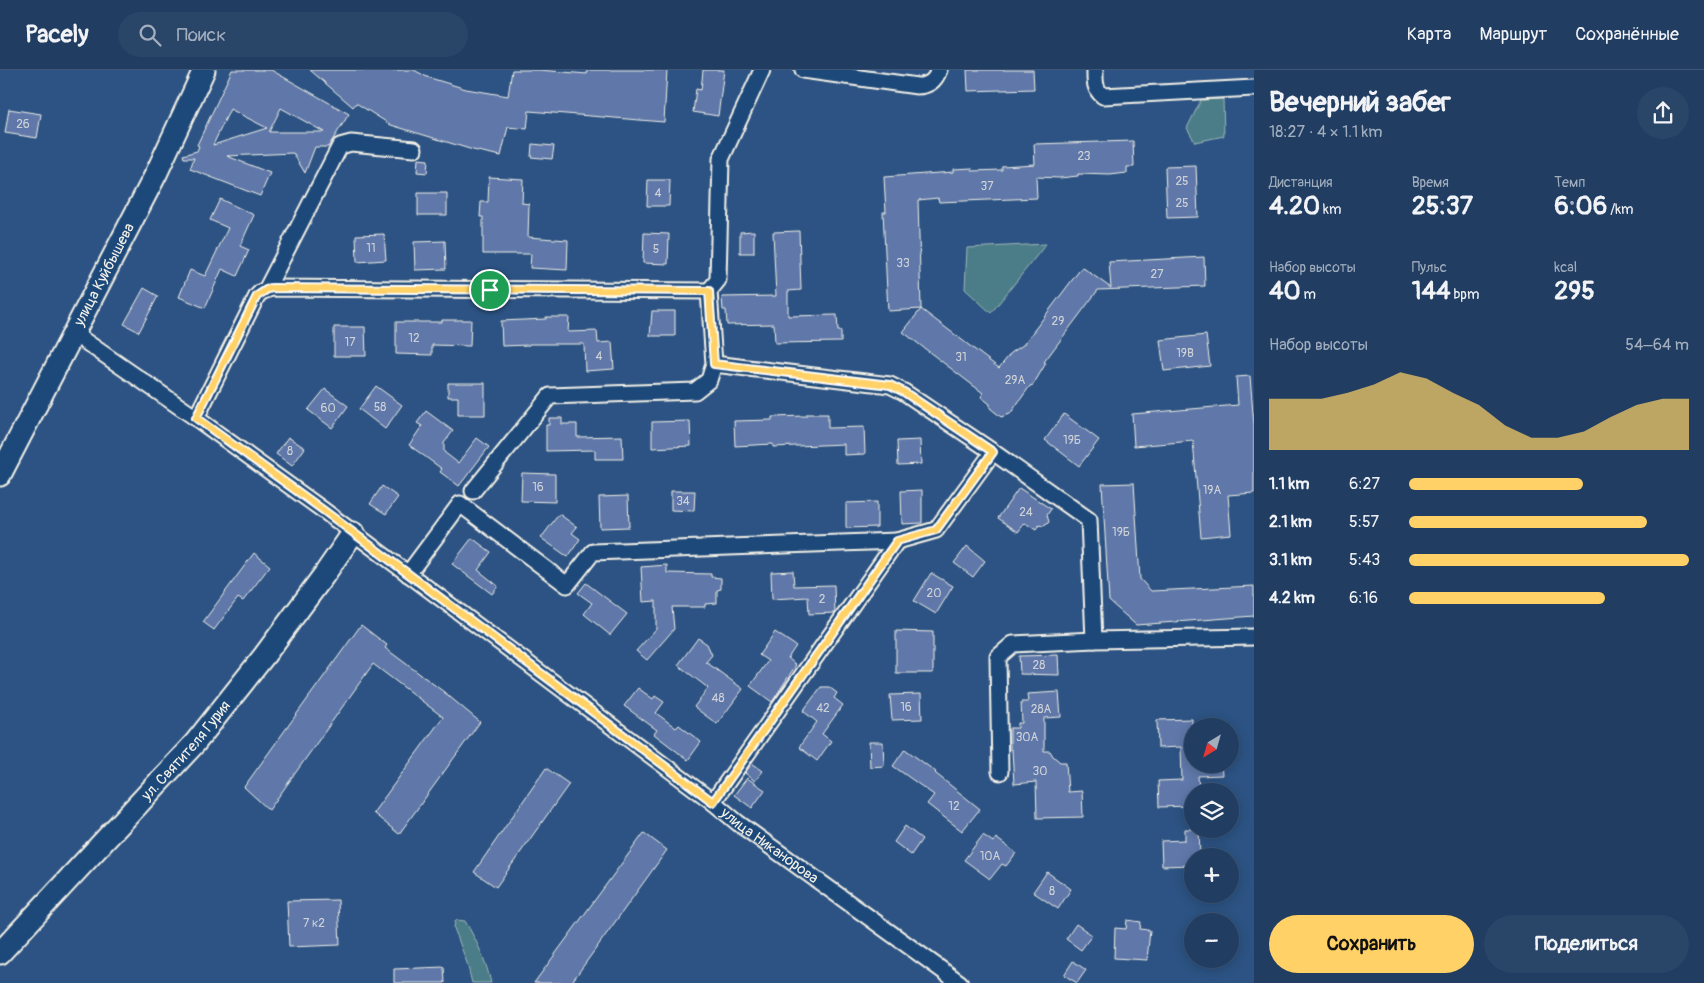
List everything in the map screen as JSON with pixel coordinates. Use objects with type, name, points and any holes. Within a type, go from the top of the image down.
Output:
[{"type":"street","name":"улица Куйбышева","points":[[0,475],[156,174],[204,70]]},
{"type":"street","points":[[472,491],[550,396],[695,390],[709,380],[714,364],[709,291],[718,280],[720,159],[762,70]]},
{"type":"street","points":[[802,70],[917,86],[933,81],[939,70]]},
{"type":"street","points":[[1095,70],[1097,92],[1103,96],[1254,88]]},
{"type":"street","points":[[196,418],[340,146],[351,143],[414,149]]},
{"type":"street","points":[[261,293],[271,288],[709,291]]},
{"type":"street","name":"улица Никанорова","points":[[73,333],[196,418],[353,532],[713,802],[746,829],[960,983]]},
{"type":"street","points":[[714,364],[890,385],[904,392],[993,452],[1089,520],[1094,640]]},
{"type":"street","points":[[408,574],[460,504],[567,585],[593,552],[897,541],[936,530],[993,452]]},
{"type":"street","name":"ул. Святителя Гурия","points":[[0,953],[195,743],[264,656],[324,575],[353,532]]},
{"type":"street","points":[[713,802],[897,541]]},
{"type":"street","points":[[1000,772],[998,657],[1013,644],[1094,640],[1254,637]]},
{"type":"green space","points":[[1223,99],[1224,136],[1195,142],[1187,128],[1201,100]]},
{"type":"green space","points":[[1046,244],[991,313],[965,289],[967,248]]},
{"type":"green space","points":[[457,920],[465,921],[484,959],[491,983],[472,983],[454,928]]},
{"type":"building","points":[[232,70],[271,70],[349,114],[328,147],[315,147],[305,173],[293,153],[227,156],[270,173],[260,196],[190,169],[194,158],[184,158],[183,155],[197,151],[199,146],[197,145]],"holes":[[[281,108],[324,132],[269,132]],[[230,109],[267,128],[213,145]]]},
{"type":"building","points":[[310,70],[414,70],[427,77],[466,89],[508,96],[512,70],[587,74],[587,70],[667,70],[664,122],[529,111],[527,129],[508,127],[501,156],[473,150],[391,125],[356,103],[353,107]]},
{"type":"building","points":[[703,70],[724,70],[718,116],[693,112],[696,89],[701,90]]},
{"type":"building","points":[[967,70],[1033,70],[1034,89],[968,91]]},
{"type":"building","points":[[9,109],[41,114],[37,138],[5,133]]},
{"type":"building","points":[[1133,141],[1134,167],[1127,167],[1127,173],[1110,175],[1078,174],[1078,176],[1060,178],[1036,177],[1037,198],[939,202],[938,198],[918,200],[921,309],[888,311],[883,212],[886,212],[884,177],[953,172],[953,169],[972,168],[972,171],[1002,170],[1002,166],[1035,164],[1034,144]]},
{"type":"building","points":[[532,144],[554,146],[552,159],[531,157]]},
{"type":"building","points":[[418,159],[428,160],[427,173],[417,172]]},
{"type":"building","points":[[1196,166],[1198,217],[1167,218],[1165,167]]},
{"type":"building","points":[[489,177],[523,179],[522,203],[529,204],[528,237],[568,240],[567,270],[530,268],[531,254],[483,254],[483,217],[480,217],[481,202],[488,202]]},
{"type":"building","points":[[648,180],[670,180],[669,206],[647,206]]},
{"type":"building","points":[[418,193],[447,193],[447,215],[418,215]]},
{"type":"building","points":[[220,199],[254,215],[240,246],[249,250],[237,276],[222,269],[205,308],[179,297],[190,270],[205,276],[228,228],[210,220]]},
{"type":"building","points":[[754,231],[754,253],[740,253],[740,232]]},
{"type":"building","points":[[799,231],[801,290],[788,291],[788,316],[837,315],[838,331],[841,331],[841,342],[775,343],[774,324],[727,325],[726,310],[723,310],[722,297],[776,296],[773,232]]},
{"type":"building","points":[[644,233],[669,234],[668,264],[643,263]]},
{"type":"building","points":[[384,234],[386,260],[357,262],[356,235]]},
{"type":"building","points":[[445,241],[446,269],[415,270],[414,242]]},
{"type":"building","points":[[1204,257],[1205,286],[1098,290],[1044,362],[1046,363],[1033,385],[1030,386],[1010,414],[1001,417],[981,397],[983,393],[903,332],[921,309],[999,368],[1011,353],[1023,345],[1082,267],[1111,288],[1109,262]]},
{"type":"building","points":[[144,288],[158,296],[139,332],[124,324]]},
{"type":"building","points":[[652,311],[675,311],[675,336],[650,336]]},
{"type":"building","points":[[546,317],[569,317],[568,332],[597,331],[598,343],[612,342],[614,369],[585,371],[584,344],[502,346],[501,321],[546,319]]},
{"type":"building","points":[[442,320],[471,320],[470,346],[432,345],[432,355],[396,354],[396,322],[442,322]]},
{"type":"building","points":[[334,327],[365,327],[366,356],[334,356]]},
{"type":"building","points":[[1206,335],[1210,366],[1164,371],[1160,340]]},
{"type":"building","points":[[1250,376],[1254,426],[1254,493],[1228,495],[1231,534],[1201,537],[1193,441],[1134,446],[1132,414],[1238,405],[1236,377]]},
{"type":"building","points":[[448,383],[485,383],[485,415],[458,415],[458,397],[448,397]]},
{"type":"building","points":[[376,386],[402,405],[385,429],[359,409]]},
{"type":"building","points":[[325,389],[348,406],[332,428],[308,410]]},
{"type":"building","points":[[426,411],[453,431],[444,443],[444,452],[458,463],[477,438],[489,447],[459,486],[440,472],[442,469],[409,445],[422,426],[417,423]]},
{"type":"building","points":[[806,414],[828,414],[828,428],[864,427],[865,454],[844,455],[844,444],[773,447],[773,444],[735,446],[734,421],[772,420],[772,417],[806,416]]},
{"type":"building","points":[[1064,414],[1099,440],[1079,466],[1045,440]]},
{"type":"building","points":[[549,418],[562,418],[562,424],[577,424],[577,437],[622,436],[623,459],[595,459],[595,450],[546,451],[546,425],[549,425]]},
{"type":"building","points":[[690,421],[691,446],[652,448],[652,422]]},
{"type":"building","points":[[288,437],[305,448],[292,466],[276,454]]},
{"type":"building","points":[[920,440],[921,464],[898,465],[897,441]]},
{"type":"building","points":[[522,473],[555,474],[555,502],[521,501]]},
{"type":"building","points":[[1134,483],[1140,579],[1151,591],[1254,586],[1254,616],[1136,625],[1109,601],[1102,484]]},
{"type":"building","points":[[382,486],[398,497],[386,514],[370,504]]},
{"type":"building","points":[[1019,488],[1051,509],[1047,515],[1049,522],[1046,525],[1039,525],[1036,530],[1025,523],[1018,532],[998,518]]},
{"type":"building","points":[[922,490],[922,523],[902,524],[901,491]]},
{"type":"building","points":[[671,491],[695,491],[694,511],[671,510]]},
{"type":"building","points":[[628,496],[629,527],[600,528],[599,497]]},
{"type":"building","points":[[877,502],[877,527],[846,528],[846,503]]},
{"type":"building","points":[[559,514],[577,527],[572,533],[580,539],[568,557],[541,538]]},
{"type":"building","points":[[472,538],[491,552],[478,570],[498,586],[492,594],[452,564]]},
{"type":"building","points":[[967,546],[985,561],[973,577],[954,563]]},
{"type":"building","points":[[254,553],[270,566],[243,601],[238,598],[214,630],[203,622]]},
{"type":"building","points":[[667,565],[667,573],[711,574],[711,577],[721,578],[721,589],[717,590],[717,603],[705,604],[705,607],[672,607],[674,629],[647,660],[636,651],[656,629],[656,601],[643,602],[641,567]]},
{"type":"building","points":[[793,571],[794,586],[834,585],[835,613],[809,614],[808,597],[772,599],[771,572]]},
{"type":"building","points":[[931,573],[953,586],[936,614],[914,601]]},
{"type":"building","points":[[586,583],[627,614],[610,635],[584,614],[592,603],[578,593]]},
{"type":"building","points":[[361,625],[387,645],[385,648],[444,692],[480,722],[399,834],[373,813],[443,717],[373,664],[269,810],[244,787]]},
{"type":"building","points":[[896,631],[933,632],[933,673],[896,673]]},
{"type":"building","points":[[775,632],[796,646],[788,658],[796,665],[772,702],[750,686],[768,661],[759,655]]},
{"type":"building","points":[[698,638],[707,644],[712,655],[706,662],[743,689],[717,724],[694,707],[708,688],[678,665]]},
{"type":"building","points":[[1058,655],[1059,675],[1020,674],[1019,656]]},
{"type":"building","points":[[821,687],[829,687],[837,693],[834,698],[843,705],[822,734],[831,741],[817,761],[799,747],[817,722],[803,711]]},
{"type":"building","points":[[638,688],[653,699],[655,696],[664,702],[656,713],[676,728],[679,725],[701,742],[688,760],[654,734],[657,730],[624,706]]},
{"type":"building","points":[[1059,692],[1061,717],[1044,718],[1044,751],[1050,751],[1060,762],[1066,762],[1068,792],[1082,791],[1083,817],[1037,818],[1036,782],[1014,784],[1012,750],[1010,750],[1010,728],[1018,728],[1018,723],[1022,723],[1021,702],[1028,702],[1027,694]]},
{"type":"building","points":[[921,694],[922,719],[892,720],[890,695]]},
{"type":"building","points":[[1184,719],[1184,773],[1222,773],[1222,775],[1198,776],[1198,783],[1184,783],[1184,806],[1159,807],[1158,781],[1182,780],[1181,747],[1158,748],[1157,720]]},
{"type":"building","points":[[869,742],[883,742],[884,766],[870,767]]},
{"type":"building","points":[[905,749],[980,809],[962,831],[927,804],[934,795],[893,766]]},
{"type":"building","points":[[752,763],[763,771],[755,781],[745,773]]},
{"type":"building","points":[[546,768],[569,784],[496,887],[474,872]]},
{"type":"building","points":[[747,778],[765,790],[752,808],[734,795]]},
{"type":"building","points":[[905,826],[922,839],[911,855],[894,842]]},
{"type":"building","points":[[644,833],[667,850],[571,983],[534,983]]},
{"type":"building","points":[[983,835],[993,842],[996,838],[1016,853],[1006,866],[1002,864],[990,879],[964,860]]},
{"type":"building","points":[[1185,838],[1199,838],[1200,848],[1184,848],[1184,865],[1162,866],[1161,841],[1185,840]]},
{"type":"building","points":[[1047,872],[1071,889],[1058,909],[1033,892]]},
{"type":"building","points":[[338,900],[340,945],[289,947],[287,901]]},
{"type":"building","points":[[1127,920],[1141,922],[1140,929],[1150,930],[1147,960],[1114,958],[1115,928],[1126,929]]},
{"type":"building","points":[[1076,924],[1092,935],[1081,950],[1066,939]]},
{"type":"building","points":[[1073,961],[1086,970],[1077,983],[1064,975]]},
{"type":"building","points":[[444,967],[445,983],[394,983],[394,969]]},
{"type":"route","points":[[271,288],[490,290],[709,291],[714,364],[890,385],[904,392],[993,452],[936,530],[897,541],[713,802],[323,510],[196,418],[206,402],[257,296],[261,292],[271,288]]}]
